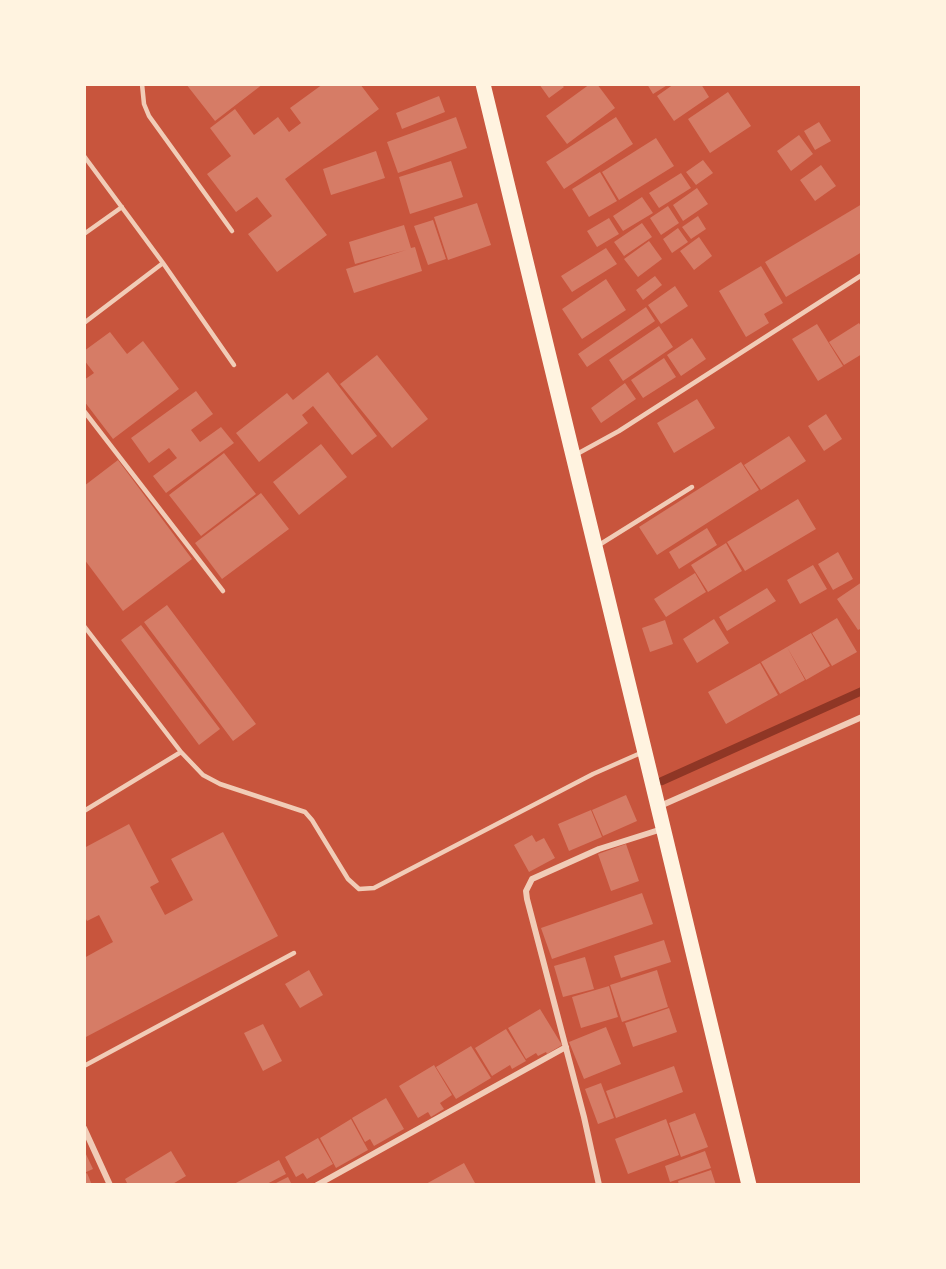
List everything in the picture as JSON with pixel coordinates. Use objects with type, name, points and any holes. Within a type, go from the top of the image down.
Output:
[{"type":"main road","points":[[483,84],[575,455],[643,752],[749,1185]]},
{"type":"street","points":[[658,807],[862,717]]},
{"type":"street","points":[[599,1185],[527,899],[528,885],[532,879],[599,849],[663,829]]},
{"type":"street","points":[[317,1185],[566,1047]]},
{"type":"street","points":[[84,1128],[86,1137],[110,1185]]},
{"type":"lane","points":[[142,84],[144,104],[149,116],[232,231]]},
{"type":"lane","points":[[84,156],[234,365]]},
{"type":"lane","points":[[84,234],[122,207]]},
{"type":"lane","points":[[84,324],[163,263]]},
{"type":"lane","points":[[575,455],[619,431],[862,275]]},
{"type":"lane","points":[[84,411],[223,591]]},
{"type":"lane","points":[[596,547],[692,487]]},
{"type":"lane","points":[[84,626],[181,752],[203,775],[220,784],[305,812],[348,879],[358,889],[374,888],[593,774],[643,752]]},
{"type":"lane","points":[[84,810],[181,752]]},
{"type":"lane","points":[[84,1066],[294,953]]},
{"type":"building","points":[[186,84],[263,84],[215,121]]},
{"type":"building","points":[[323,84],[360,84],[379,109],[285,179],[327,235],[277,272],[248,234],[272,216],[257,197],[236,212],[207,174],[231,156],[210,128],[235,109],[254,135],[278,117],[289,132],[301,123],[290,108]]},
{"type":"building","points":[[539,84],[561,84],[564,87],[549,98]]},
{"type":"building","points":[[590,84],[597,84],[615,108],[567,144],[546,116]]},
{"type":"building","points":[[647,84],[669,84],[653,94]]},
{"type":"building","points":[[674,84],[701,84],[709,97],[674,121],[657,96]]},
{"type":"building","points":[[728,92],[751,126],[710,153],[688,119]]},
{"type":"building","points":[[439,96],[445,112],[402,129],[396,113]]},
{"type":"building","points":[[456,117],[467,148],[398,173],[387,142]]},
{"type":"building","points":[[616,117],[633,144],[564,189],[546,162]]},
{"type":"building","points":[[819,122],[831,141],[815,150],[804,131]]},
{"type":"building","points":[[799,135],[813,154],[791,171],[777,151]]},
{"type":"building","points":[[656,138],[674,166],[619,200],[602,172]]},
{"type":"building","points":[[376,151],[385,178],[331,195],[323,169]]},
{"type":"building","points":[[703,160],[713,173],[696,185],[686,172]]},
{"type":"building","points":[[451,161],[463,197],[410,214],[399,177]]},
{"type":"building","points":[[821,165],[836,186],[815,201],[800,180]]},
{"type":"building","points":[[600,172],[617,201],[589,217],[572,189]]},
{"type":"building","points":[[681,173],[691,188],[659,208],[649,193]]},
{"type":"building","points":[[697,188],[708,204],[683,221],[673,205]]},
{"type":"building","points":[[642,197],[653,213],[623,231],[613,216]]},
{"type":"building","points":[[477,203],[491,245],[448,260],[434,217]]},
{"type":"building","points":[[862,204],[862,252],[786,297],[765,262]]},
{"type":"building","points":[[668,206],[679,223],[661,235],[650,218]]},
{"type":"building","points":[[698,216],[706,229],[691,239],[682,227]]},
{"type":"building","points":[[609,218],[619,234],[597,247],[587,231]]},
{"type":"building","points":[[433,220],[446,259],[428,265],[414,226]]},
{"type":"building","points":[[642,223],[652,237],[624,256],[614,242]]},
{"type":"building","points":[[404,225],[411,248],[415,247],[422,271],[354,293],[346,269],[406,250],[355,264],[349,242]]},
{"type":"building","points":[[678,228],[688,242],[672,253],[663,239]]},
{"type":"building","points":[[699,237],[712,256],[694,270],[680,251]]},
{"type":"building","points":[[649,241],[662,259],[638,277],[624,259]]},
{"type":"building","points":[[606,248],[617,264],[572,292],[561,276]]},
{"type":"building","points":[[761,266],[783,303],[764,314],[769,323],[746,337],[719,291]]},
{"type":"building","points":[[655,276],[662,285],[643,300],[636,290]]},
{"type":"building","points":[[606,279],[626,310],[582,339],[562,309]]},
{"type":"building","points":[[675,286],[688,306],[661,324],[648,305]]},
{"type":"building","points":[[646,307],[655,321],[587,367],[578,354]]},
{"type":"building","points":[[859,323],[862,328],[862,354],[844,365],[829,342]]},
{"type":"building","points":[[817,324],[843,366],[818,381],[792,339]]},
{"type":"building","points":[[659,326],[673,347],[623,381],[609,360]]},
{"type":"building","points":[[110,332],[127,354],[143,341],[179,389],[113,439],[84,401],[84,380],[94,373],[84,360],[84,351]]},
{"type":"building","points":[[692,338],[706,359],[681,376],[667,355]]},
{"type":"building","points":[[377,355],[428,419],[392,448],[340,384]]},
{"type":"building","points":[[664,358],[676,377],[643,398],[631,380]]},
{"type":"building","points":[[328,372],[377,436],[352,455],[313,406],[302,415],[308,423],[259,462],[236,433],[287,393],[293,400]]},
{"type":"building","points":[[625,383],[636,399],[601,423],[591,408]]},
{"type":"building","points":[[196,391],[213,414],[191,430],[200,442],[221,427],[234,443],[166,493],[153,476],[177,458],[169,448],[149,463],[131,438]]},
{"type":"building","points":[[697,399],[715,428],[674,453],[657,423]]},
{"type":"building","points":[[826,414],[842,439],[824,451],[808,426]]},
{"type":"building","points":[[789,436],[806,461],[761,490],[744,465]]},
{"type":"building","points":[[321,444],[347,477],[299,515],[273,482]]},
{"type":"building","points":[[224,453],[256,494],[201,536],[169,495]]},
{"type":"building","points":[[118,460],[192,559],[123,611],[84,559],[84,486]]},
{"type":"building","points":[[741,462],[759,490],[657,555],[639,527]]},
{"type":"building","points":[[261,493],[289,529],[222,579],[195,543]]},
{"type":"building","points":[[798,499],[816,529],[745,571],[727,542]]},
{"type":"building","points":[[707,528],[717,545],[679,569],[669,552]]},
{"type":"building","points":[[726,543],[742,571],[708,592],[691,565]]},
{"type":"building","points":[[838,552],[853,579],[833,590],[818,564]]},
{"type":"building","points":[[813,565],[827,589],[800,604],[787,580]]},
{"type":"building","points":[[695,573],[706,592],[666,617],[654,599]]},
{"type":"building","points":[[862,582],[862,628],[858,630],[837,599]]},
{"type":"building","points":[[767,588],[776,601],[727,631],[719,617]]},
{"type":"building","points":[[167,605],[256,724],[233,741],[144,622]]},
{"type":"building","points":[[837,618],[857,652],[832,666],[812,633]]},
{"type":"building","points":[[714,619],[729,643],[697,663],[683,639]]},
{"type":"building","points":[[665,620],[673,644],[650,652],[642,628]]},
{"type":"building","points":[[141,625],[220,729],[199,745],[121,640]]},
{"type":"building","points":[[811,633],[830,666],[806,680],[787,647]]},
{"type":"building","points":[[787,647],[805,680],[780,694],[761,662]]},
{"type":"building","points":[[760,663],[778,695],[726,724],[708,692]]},
{"type":"building","points":[[626,795],[637,821],[603,836],[592,810]]},
{"type":"building","points":[[591,810],[602,837],[569,851],[558,824]]},
{"type":"building","points":[[129,824],[159,882],[150,887],[165,915],[193,900],[171,859],[223,832],[278,936],[84,1038],[84,958],[113,942],[99,915],[87,921],[84,915],[84,848]]},
{"type":"building","points":[[532,835],[536,842],[544,838],[555,858],[529,872],[514,845]]},
{"type":"building","points":[[626,844],[639,881],[611,891],[598,854]]},
{"type":"building","points":[[642,893],[653,924],[552,959],[541,928]]},
{"type":"building","points":[[664,940],[671,962],[621,978],[614,956]]},
{"type":"building","points":[[585,957],[594,989],[563,997],[554,966]]},
{"type":"building","points":[[309,970],[323,995],[300,1008],[285,984]]},
{"type":"building","points":[[657,970],[668,1007],[622,1022],[610,985]]},
{"type":"building","points":[[609,986],[618,1017],[581,1028],[572,997]]},
{"type":"building","points":[[669,1008],[677,1032],[633,1047],[625,1023]]},
{"type":"building","points":[[540,1009],[562,1045],[547,1054],[546,1052],[538,1056],[536,1053],[526,1059],[508,1028]]},
{"type":"building","points":[[263,1024],[282,1061],[263,1071],[244,1033]]},
{"type":"building","points":[[606,1027],[621,1064],[584,1079],[569,1042]]},
{"type":"building","points":[[506,1029],[526,1061],[512,1069],[510,1065],[492,1076],[475,1048]]},
{"type":"building","points":[[471,1046],[491,1078],[456,1099],[436,1067]]},
{"type":"building","points":[[434,1065],[452,1095],[440,1103],[444,1109],[431,1117],[428,1112],[418,1118],[399,1086]]},
{"type":"building","points":[[674,1066],[683,1092],[616,1118],[606,1091]]},
{"type":"building","points":[[601,1083],[614,1118],[598,1124],[585,1089]]},
{"type":"building","points":[[386,1098],[404,1129],[374,1146],[370,1139],[365,1142],[352,1118]]},
{"type":"building","points":[[695,1113],[708,1147],[681,1157],[669,1123]]},
{"type":"building","points":[[351,1119],[368,1150],[336,1168],[320,1138]]},
{"type":"building","points":[[666,1119],[679,1155],[628,1174],[615,1139]]},
{"type":"building","points":[[318,1138],[333,1164],[307,1179],[303,1173],[296,1177],[285,1157]]},
{"type":"building","points":[[84,1150],[93,1169],[84,1173]]},
{"type":"building","points":[[171,1151],[186,1176],[171,1185],[128,1185],[125,1179]]},
{"type":"building","points":[[705,1151],[711,1168],[670,1182],[665,1166]]},
{"type":"building","points":[[279,1160],[286,1174],[265,1185],[232,1185]]},
{"type":"building","points":[[464,1163],[475,1183],[471,1185],[424,1185]]},
{"type":"building","points":[[711,1170],[716,1185],[679,1185],[678,1181]]},
{"type":"building","points":[[87,1173],[92,1185],[84,1185],[84,1175]]},
{"type":"building","points":[[288,1177],[292,1185],[272,1185]]},
{"type":"waterway","points":[[662,781],[862,691]]}]
